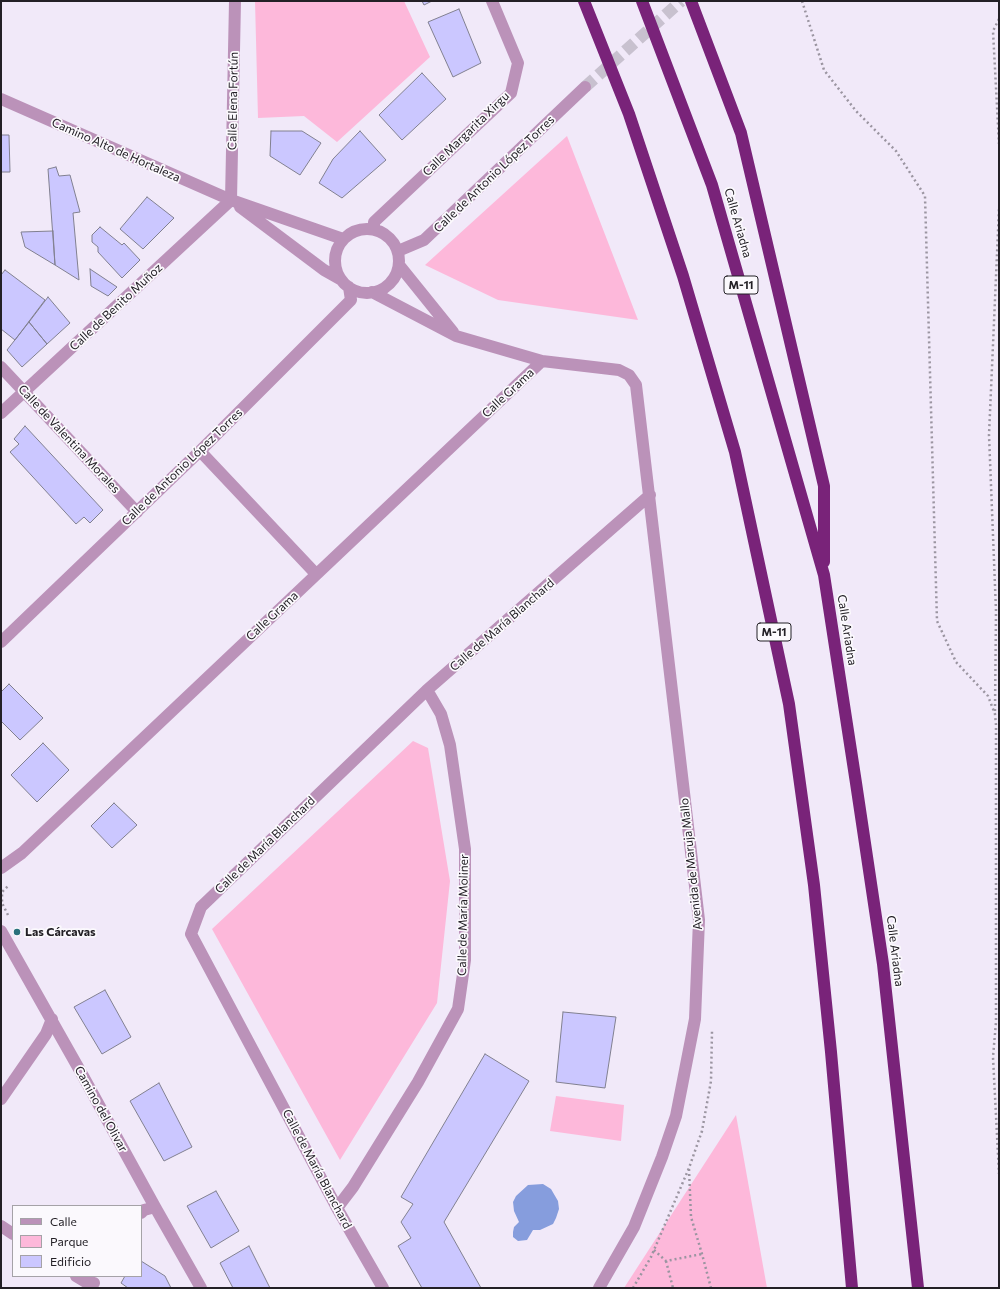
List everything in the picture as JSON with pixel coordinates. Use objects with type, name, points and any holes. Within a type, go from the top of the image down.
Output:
[{"type":"highway","name":"M-11","points":[[584,1],[632,122],[683,276],[736,452],[789,704],[814,884],[852,1288]]},
{"type":"highway","name":"Calle Ariadna","points":[[642,1],[712,185],[824,575],[883,964],[918,1288]]},
{"type":"highway","points":[[691,1],[741,133],[824,486],[824,575]]},
{"type":"street","name":"Calle Elena Fortún","points":[[231,200],[235,1]]},
{"type":"street","name":"Calle Margarita Xirgu","points":[[374,230],[374,222],[511,93],[518,63],[492,1]]},
{"type":"street","name":"Calle de Antonio López Torres","points":[[398,251],[424,240],[584,88]]},
{"type":"street","name":"Camino Alto de Hortaleza","points":[[1,99],[231,200],[343,239]]},
{"type":"street","name":"Camino Alto de Hortaleza","points":[[231,200],[324,270],[345,283]]},
{"type":"street","name":"Calle de Benito Muñoz","points":[[1,413],[231,200]]},
{"type":"street","points":[[357,230],[374,230],[382,232],[394,244],[398,251],[399,265],[396,275],[390,283],[382,289],[372,292],[356,291],[345,283],[336,269],[335,259],[337,248],[343,239],[357,230]]},
{"type":"street","points":[[399,265],[456,336]]},
{"type":"street","name":"Calle de Antonio López Torres","points":[[1,642],[200,451],[351,300],[345,283]]},
{"type":"street","points":[[372,292],[456,336],[542,361],[619,370],[629,376],[636,385],[650,495]]},
{"type":"street","name":"Calle Grama","points":[[1,868],[22,853],[542,361]]},
{"type":"street","name":"Calle de Valentina Morales","points":[[1,367],[137,512]]},
{"type":"street","points":[[200,451],[316,574]]},
{"type":"street","name":"Calle de María Blanchard","points":[[383,1288],[337,1208],[191,934],[201,907],[427,690],[650,495]]},
{"type":"street","name":"Avenida de Maruja Mallo","points":[[599,1288],[634,1227],[662,1158],[676,1116],[695,1019],[699,920],[650,495]]},
{"type":"street","name":"Calle de María Moliner","points":[[337,1208],[353,1187],[418,1082],[458,1009],[465,960],[465,849],[450,745],[441,714],[427,690]]},
{"type":"street","name":"Camino del Olivar","points":[[1,931],[52,1019],[154,1207],[201,1288]]},
{"type":"street","points":[[1,1099],[46,1034],[52,1019]]},
{"type":"street","points":[[142,1212],[154,1207]]},
{"type":"street","points":[[1,1226],[12,1233]]},
{"type":"street","points":[[78,1277],[86,1282],[94,1282]]},
{"type":"path","points":[[802,1],[824,70],[856,111],[896,151],[925,196],[937,621],[956,662],[988,696],[995,714]]},
{"type":"path","points":[[999,19],[994,31],[999,144]]},
{"type":"path","points":[[999,209],[989,435],[996,611],[996,1014],[992,1057],[999,1174]]},
{"type":"path","points":[[689,1168],[691,1217],[711,1288]]},
{"type":"path","points":[[654,1250],[666,1261],[673,1288]]},
{"type":"path","points":[[666,1261],[702,1254]]},
{"type":"green space","points":[[255,1],[404,1],[430,57],[337,142],[304,116],[258,118]]},
{"type":"green space","points":[[567,136],[638,320],[498,300],[425,265]]},
{"type":"green space","points":[[413,741],[428,748],[450,881],[437,1003],[340,1160],[212,929]]},
{"type":"green space","points":[[556,1096],[624,1105],[621,1141],[550,1131]]},
{"type":"green space","points":[[736,1115],[767,1288],[624,1288]]},
{"type":"water","points":[[543,1184],[551,1189],[558,1201],[559,1209],[556,1218],[553,1224],[540,1230],[533,1230],[527,1240],[518,1241],[513,1237],[514,1227],[519,1222],[514,1211],[513,1202],[516,1196],[528,1185]]},
{"type":"building","points":[[422,1],[432,1],[424,5]]},
{"type":"building","points":[[459,9],[481,63],[453,77],[428,22]]},
{"type":"building","points":[[422,73],[446,99],[402,140],[379,115]]},
{"type":"building","points":[[271,131],[302,131],[321,143],[300,175],[270,156]]},
{"type":"building","points":[[360,131],[386,160],[342,198],[319,183],[333,159]]},
{"type":"building","points":[[1,135],[9,135],[10,172],[1,172]]},
{"type":"building","points":[[56,167],[59,176],[70,175],[80,212],[73,213],[79,280],[55,265],[48,169]]},
{"type":"building","points":[[147,197],[174,218],[143,249],[120,229]]},
{"type":"building","points":[[100,227],[122,245],[124,243],[140,260],[122,278],[98,252],[98,247],[92,242],[92,235]]},
{"type":"building","points":[[53,231],[55,265],[25,247],[21,232]]},
{"type":"building","points":[[90,269],[117,287],[108,296],[91,286]]},
{"type":"building","points":[[5,270],[45,300],[15,340],[1,329],[1,275]]},
{"type":"building","points":[[48,297],[70,323],[47,344],[29,322]]},
{"type":"building","points":[[29,322],[47,344],[22,367],[7,350]]},
{"type":"building","points":[[25,426],[103,510],[90,523],[84,517],[76,524],[10,452],[19,444],[14,439]]},
{"type":"building","points":[[9,684],[43,718],[20,740],[1,721],[1,692]]},
{"type":"building","points":[[43,743],[69,770],[37,802],[11,775]]},
{"type":"building","points":[[114,803],[137,825],[112,848],[91,826]]},
{"type":"building","points":[[105,990],[131,1037],[102,1054],[74,1007]]},
{"type":"building","points":[[563,1012],[616,1017],[605,1088],[556,1082]]},
{"type":"building","points":[[485,1054],[529,1081],[444,1222],[481,1288],[422,1288],[398,1246],[411,1238],[401,1222],[413,1204],[401,1197]]},
{"type":"building","points":[[159,1083],[192,1147],[164,1161],[130,1101]]},
{"type":"building","points":[[216,1191],[239,1231],[211,1248],[187,1206]]},
{"type":"building","points":[[249,1246],[270,1288],[233,1288],[220,1263]]},
{"type":"building","points":[[142,1262],[165,1276],[171,1288],[128,1288],[121,1283],[124,1277],[142,1277]]},
{"type":"tunnel","points":[[585,87],[681,1]]},
{"type":"place","name":"Las Cárcavas","points":[[17,932]]}]
